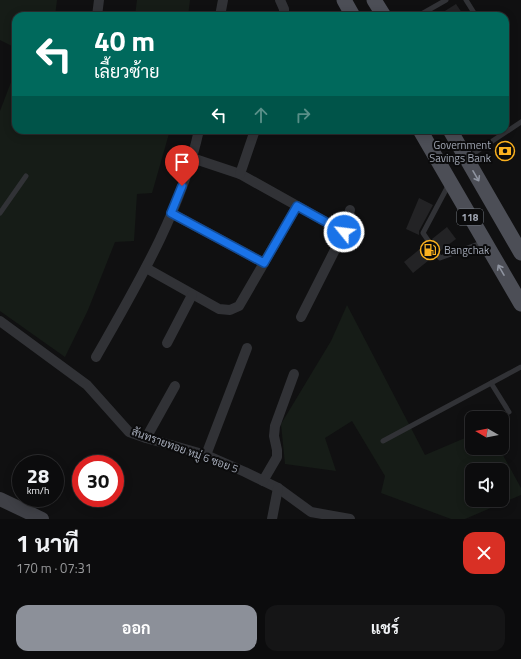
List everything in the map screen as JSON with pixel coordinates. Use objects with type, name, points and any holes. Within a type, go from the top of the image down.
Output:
[{"type":"main road","points":[[344,0],[351,12]]},
{"type":"main road","points":[[374,0],[382,12]]},
{"type":"main road","name":"118","points":[[422,134],[521,304]]},
{"type":"main road","name":"118","points":[[452,134],[521,253]]},
{"type":"main road","points":[[0,499],[42,519]]},
{"type":"street","points":[[98,12],[99,0]]},
{"type":"street","points":[[221,12],[223,0]]},
{"type":"street","points":[[280,0],[284,12]]},
{"type":"street","points":[[96,357],[146,268],[171,213],[192,158],[197,134]]},
{"type":"street","points":[[240,174],[253,134]]},
{"type":"street","points":[[192,158],[240,174],[344,232]]},
{"type":"street","points":[[146,268],[219,309],[230,310],[239,306],[297,206]]},
{"type":"street","points":[[301,317],[344,232],[350,210]]},
{"type":"street","points":[[171,213],[264,263]]},
{"type":"street","points":[[167,343],[192,295]]},
{"type":"street","name":"สันทรายทอย หมู่ 6 ซอย 5","points":[[0,321],[87,384],[129,432],[206,456],[263,481],[278,488],[311,512],[350,519]]},
{"type":"street","points":[[206,456],[247,348]]},
{"type":"street","points":[[263,481],[277,457],[274,426],[294,374]]},
{"type":"street","points":[[146,438],[175,386]]},
{"type":"street","points":[[272,519],[278,488]]},
{"type":"lane","points":[[425,12],[446,0]]},
{"type":"lane","points":[[466,0],[474,12]]},
{"type":"lane","points":[[509,130],[521,122]]},
{"type":"lane","points":[[466,159],[503,134]]},
{"type":"lane","points":[[0,213],[26,176]]},
{"type":"lane","points":[[450,182],[423,233],[440,258],[484,241]]},
{"type":"lane","points":[[383,441],[521,367]]},
{"type":"lane","points":[[491,383],[508,411]]},
{"type":"shaded area","points":[[0,0],[57,0],[56,12],[12,12],[12,46],[0,40]]},
{"type":"shaded area","points":[[137,0],[190,0],[188,12],[136,12]]},
{"type":"shaded area","points":[[12,80],[12,134],[169,134],[152,193],[137,194],[134,241],[115,242],[88,310],[65,357],[0,311],[0,111]]},
{"type":"shaded area","points":[[347,305],[425,455],[465,438],[465,455],[503,455],[507,463],[465,463],[465,507],[493,507],[465,519],[451,519],[381,493],[385,476],[352,421],[325,438],[336,471],[285,464],[281,424],[331,341]]},
{"type":"shaded area","points":[[509,466],[521,488],[521,495],[509,500]]},
{"type":"building","points":[[456,4],[461,12],[443,12]]},
{"type":"building","points":[[419,198],[433,205],[419,231],[419,235],[406,229]]},
{"type":"building","points":[[447,227],[456,239],[440,251],[432,239]]},
{"type":"building","points":[[426,244],[434,256],[413,273],[404,262]]},
{"type":"place","name":"Government Savings Bank","points":[[505,151]]},
{"type":"place","name":"Bangchak","points":[[430,250]]},
{"type":"route","points":[[182,186],[171,213],[264,263],[297,206],[344,232]]}]
